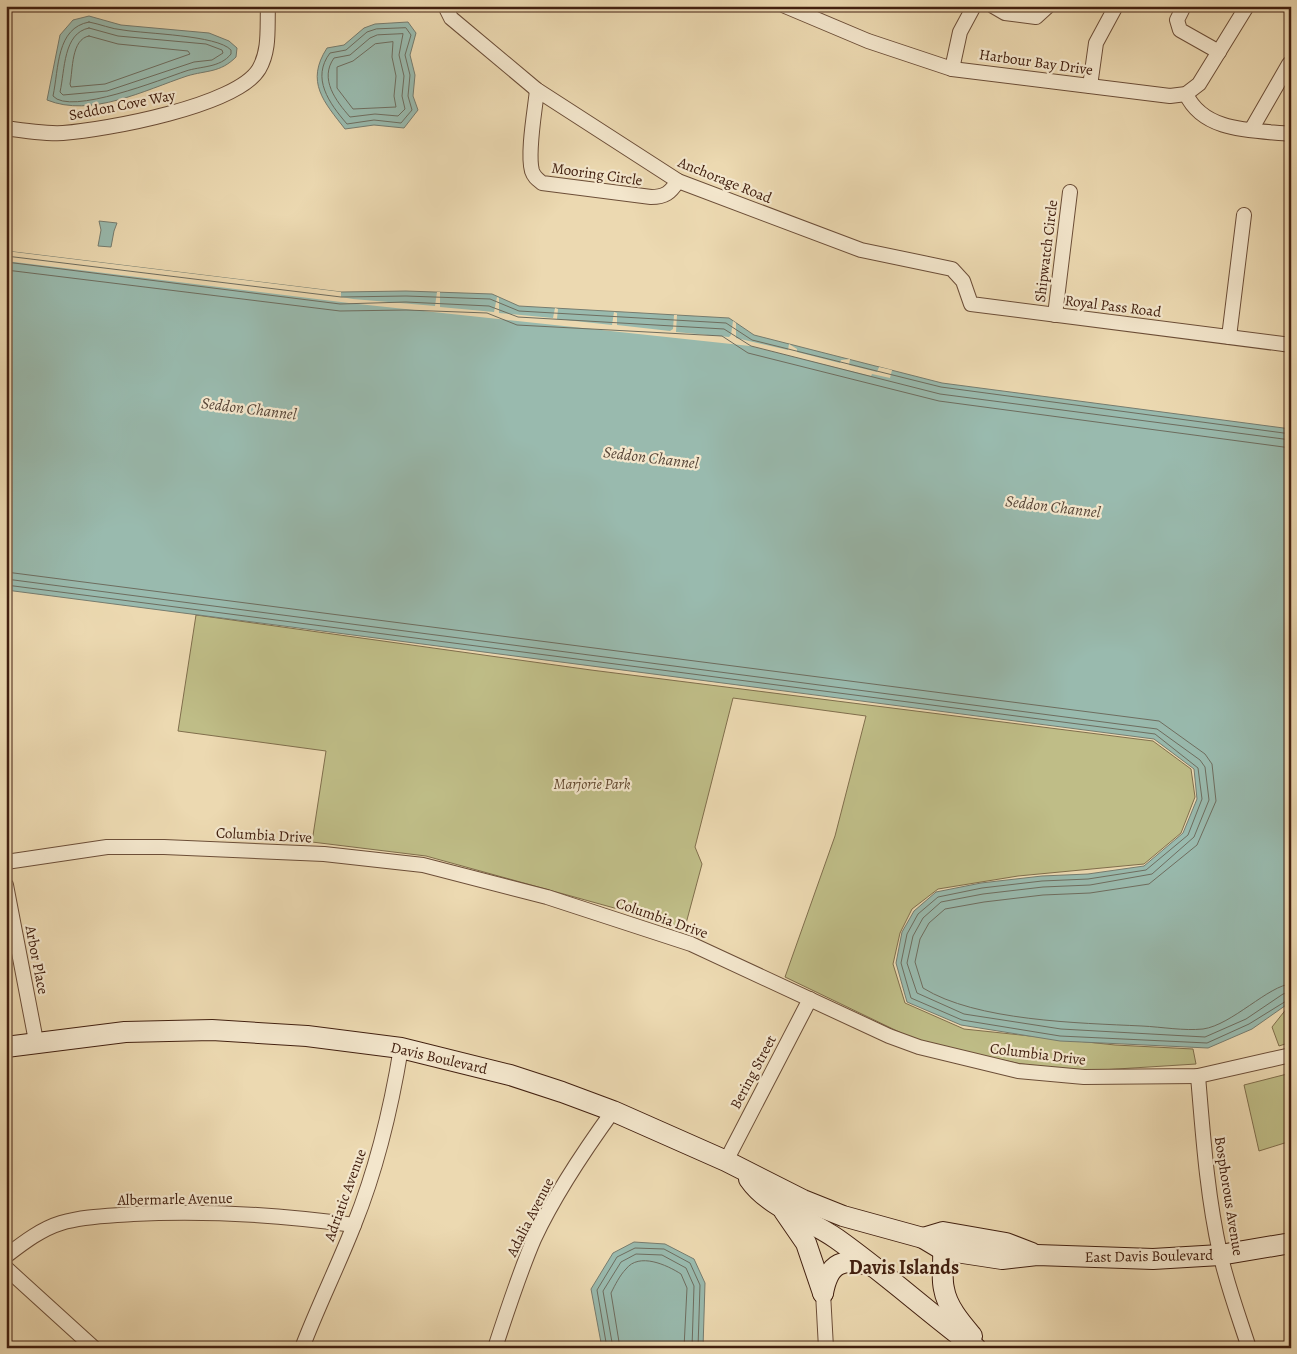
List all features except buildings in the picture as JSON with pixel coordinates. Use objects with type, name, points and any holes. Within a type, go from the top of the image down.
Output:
[{"type":"street","name":"Seddon Cove Way","points":[[6,128],[62,133],[121,125],[170,115],[220,96],[244,83],[258,71],[267,51],[268,6]]},
{"type":"street","name":"Anchorage Road","points":[[445,6],[451,18],[536,90],[678,182],[861,250],[952,269]]},
{"type":"street","points":[[952,69],[960,32],[974,6]]},
{"type":"street","points":[[993,6],[1006,13],[1036,17],[1048,6]]},
{"type":"street","points":[[1090,86],[1096,43],[1116,6]]},
{"type":"street","points":[[1184,6],[1177,20],[1180,30],[1219,52]]},
{"type":"street","points":[[1247,6],[1200,84],[1186,94],[1190,104],[1208,118],[1230,128],[1291,134]]},
{"type":"street","name":"Harbour Bay Drive","points":[[790,7],[868,41],[952,69],[1170,96],[1186,94]]},
{"type":"street","points":[[1251,130],[1290,64]]},
{"type":"street","name":"Mooring Circle","points":[[536,90],[531,157],[532,170],[536,178],[542,183],[663,197],[678,182]]},
{"type":"street","name":"Shipwatch Circle","points":[[1055,315],[1070,192]]},
{"type":"street","points":[[1229,337],[1244,215]]},
{"type":"street","name":"Royal Pass Road","points":[[952,269],[963,281],[971,304],[1291,345]]},
{"type":"street","name":"Columbia Drive","points":[[6,862],[107,847],[164,847],[324,854],[423,865],[547,897],[691,944],[853,1020],[919,1047],[1018,1071],[1084,1077],[1198,1076],[1291,1055]]},
{"type":"street","name":"Arbor Place","points":[[6,885],[36,1041]]},
{"type":"street","name":"Bering Street","points":[[733,1164],[810,999]]},
{"type":"street","name":"Davis Boulevard","points":[[6,1046],[125,1032],[212,1030],[307,1036],[402,1048],[510,1075],[613,1111],[733,1164],[803,1200],[843,1216]]},
{"type":"street","name":"Adriatic Avenue","points":[[302,1348],[324,1292],[354,1225],[389,1118],[402,1048]]},
{"type":"street","name":"Bosphorous Avenue","points":[[1198,1076],[1204,1152],[1220,1255],[1249,1348]]},
{"type":"street","name":"Adalia Avenue","points":[[495,1348],[512,1293],[535,1238],[555,1200],[613,1111]]},
{"type":"street","points":[[733,1164],[754,1188],[834,1237],[976,1348]]},
{"type":"street","points":[[780,1205],[806,1243],[824,1293]]},
{"type":"street","name":"Albermarle Avenue","points":[[6,1256],[35,1234],[60,1223],[89,1217],[152,1213],[220,1214],[277,1216],[354,1225]]},
{"type":"street","name":"East Davis Boulevard","points":[[843,1216],[923,1238],[943,1250],[1002,1259],[1037,1255],[1153,1259],[1220,1255],[1291,1243]]},
{"type":"street","name":"East Davis Boulevard","points":[[923,1238],[943,1232],[1006,1243],[1037,1255]]},
{"type":"street","points":[[943,1250],[943,1289],[946,1297],[957,1318],[981,1348]]},
{"type":"street","points":[[826,1348],[824,1293],[826,1280],[832,1269],[838,1265],[853,1262],[872,1266]]},
{"type":"street","points":[[6,1268],[94,1348]]},
{"type":"green space","name":"Marjorie Park","points":[[196,615],[591,670],[1153,741],[1191,769],[1195,797],[1181,833],[1144,864],[1018,876],[938,889],[912,909],[900,933],[893,964],[905,1003],[964,1029],[1115,1045],[1193,1049],[1196,1064],[1085,1071],[1021,1064],[920,1042],[785,977],[835,836],[866,716],[733,698],[695,847],[702,864],[684,931],[636,914],[426,856],[312,842],[326,751],[178,731]]},
{"type":"green space","points":[[1291,1003],[1291,1042],[1279,1046],[1272,1027]]},
{"type":"green space","points":[[1291,1073],[1291,1141],[1259,1151],[1244,1085]]},
{"type":"water","points":[[89,16],[121,25],[209,33],[229,41],[237,48],[236,57],[219,68],[187,76],[118,100],[82,106],[64,105],[47,100],[60,35],[73,20]]},
{"type":"water","points":[[408,22],[416,33],[410,55],[415,75],[413,96],[418,110],[404,128],[374,125],[345,129],[324,100],[317,81],[321,60],[327,48],[344,45],[364,28],[375,24]]},
{"type":"water","points":[[99,221],[117,223],[111,247],[98,246],[101,230]]},
{"type":"water","name":"Seddon Channel","points":[[6,251],[341,292],[406,291],[492,294],[519,306],[729,318],[754,335],[942,383],[1291,429],[1291,1000],[1252,1029],[1208,1048],[1060,1041],[961,1025],[907,1002],[896,963],[902,932],[914,911],[936,892],[981,883],[1042,876],[1088,874],[1144,866],[1183,833],[1197,799],[1194,769],[1154,739],[6,590]]},
{"type":"water","points":[[634,1242],[665,1244],[694,1259],[705,1283],[703,1348],[602,1348],[591,1289],[613,1253]]},
{"type":"pier","points":[[6,251],[341,292],[341,297],[353,299],[435,306],[437,292],[440,292],[440,307],[494,312],[497,297],[499,298],[499,313],[553,318],[555,308],[558,309],[557,319],[612,325],[614,312],[617,313],[617,325],[670,331],[673,329],[674,315],[677,315],[676,332],[729,337],[733,321],[736,323],[736,338],[788,350],[789,344],[797,349],[797,352],[840,363],[841,360],[850,359],[849,365],[877,372],[879,367],[892,370],[890,378],[872,374],[871,376],[750,346],[349,303],[6,261]]},
{"type":"district","name":"Davis Islands","points":[[904,1267]]}]
